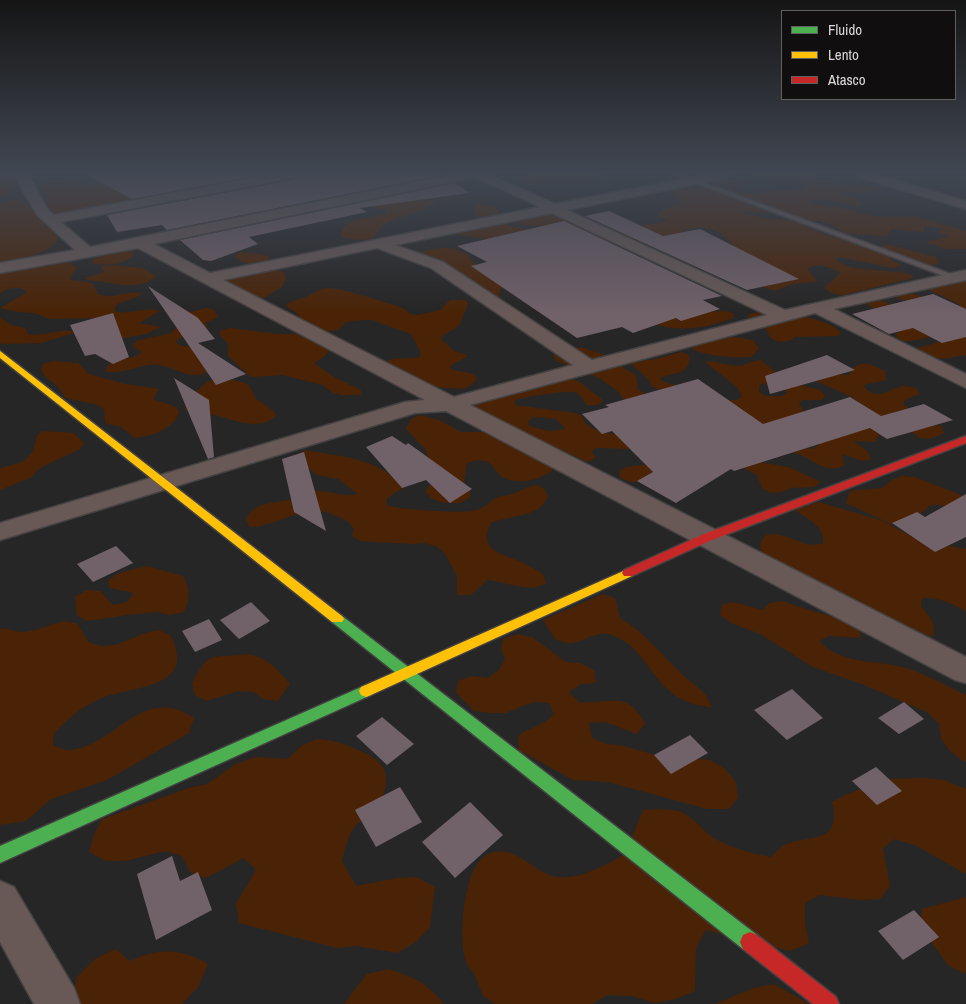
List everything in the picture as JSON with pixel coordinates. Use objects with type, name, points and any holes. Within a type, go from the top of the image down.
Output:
[{"type":"street","points":[[51,221],[86,252]]},
{"type":"street","points":[[0,268],[140,243],[246,221]]},
{"type":"street","points":[[207,278],[492,221]]},
{"type":"street","points":[[581,221],[784,316]]},
{"type":"street","points":[[140,243],[966,671]]},
{"type":"street","points":[[379,244],[437,265],[590,368]]},
{"type":"street","points":[[0,532],[163,481],[413,407],[450,404],[817,307],[961,276]]},
{"type":"street","points":[[817,307],[966,382]]},
{"type":"street","points":[[0,354],[829,1004]]},
{"type":"street","points":[[0,855],[708,537],[966,439]]},
{"type":"street","points":[[0,901],[58,1004]]},
{"type":"lane","points":[[808,221],[961,276]]},
{"type":"shaded area","points":[[0,221],[46,221],[58,231],[57,242],[51,247],[23,258],[0,262]]},
{"type":"shaded area","points":[[392,221],[384,224],[372,239],[358,240],[340,237],[346,225],[352,222]]},
{"type":"shaded area","points":[[517,221],[572,221],[596,233],[708,312],[726,311],[734,314],[733,318],[712,325],[677,328],[666,327],[645,319],[504,286],[500,289],[499,299],[436,269],[407,261],[407,258],[415,254],[444,248],[462,252],[470,257],[475,266],[514,265],[488,239],[445,233],[499,222],[526,230],[550,226],[522,225]]},
{"type":"shaded area","points":[[794,221],[826,235],[848,240],[862,247],[877,249],[885,244],[936,257],[940,263],[924,267],[893,256],[889,258],[902,266],[892,268],[840,257],[835,259],[842,264],[855,268],[904,273],[912,275],[913,278],[843,295],[834,294],[824,288],[841,273],[829,267],[815,265],[807,269],[817,281],[793,284],[772,290],[761,285],[753,277],[730,242],[720,233],[706,228],[689,229],[673,237],[656,242],[639,242],[622,235],[631,227],[665,222]]},
{"type":"shaded area","points":[[814,221],[932,221],[966,231],[966,249],[947,249],[928,243],[928,241],[948,237],[937,232],[944,229],[925,226],[924,232],[891,229],[888,235],[882,236],[845,233],[827,222]]},
{"type":"shaded area","points":[[119,248],[131,250],[134,255],[121,263],[93,264],[92,261],[101,253]]},
{"type":"shaded area","points":[[240,252],[270,257],[264,263],[244,263],[235,257]]},
{"type":"shaded area","points":[[64,260],[77,268],[70,278],[72,280],[92,283],[98,294],[114,296],[135,292],[141,293],[140,296],[117,304],[114,311],[160,311],[139,323],[161,327],[146,334],[118,339],[99,320],[93,318],[50,319],[34,313],[0,308],[27,292],[21,288],[6,290],[0,294],[0,265]]},
{"type":"shaded area","points":[[107,265],[142,268],[156,276],[150,281],[133,285],[88,280],[85,278],[105,272],[101,267]]},
{"type":"shaded area","points":[[265,267],[283,272],[286,278],[282,287],[262,299],[252,299],[240,294],[222,279]]},
{"type":"shaded area","points":[[966,279],[966,330],[911,341],[902,341],[897,337],[896,334],[899,331],[891,315],[869,306],[862,300],[879,299],[892,305],[914,303],[891,296],[903,291],[961,307],[959,304],[921,286]]},
{"type":"shaded area","points":[[323,288],[339,289],[365,296],[403,308],[410,314],[418,315],[440,310],[450,300],[466,300],[468,304],[459,326],[442,336],[442,340],[454,351],[468,356],[450,366],[452,370],[470,373],[477,377],[475,382],[465,389],[436,387],[387,366],[385,362],[389,360],[419,357],[421,353],[411,334],[372,320],[346,322],[338,330],[311,334],[300,321],[298,314],[286,306],[288,303]]},
{"type":"shaded area","points":[[207,308],[214,310],[218,317],[205,323],[207,326],[204,329],[175,342],[179,345],[195,348],[211,369],[198,375],[191,375],[159,365],[118,372],[105,371],[111,363],[133,357],[142,352],[133,346],[136,341],[171,333],[183,322],[190,312]]},
{"type":"shaded area","points":[[762,311],[793,315],[826,323],[841,333],[837,336],[795,337],[779,342],[769,336],[766,329],[747,321],[749,314]]},
{"type":"shaded area","points":[[0,317],[10,325],[25,328],[29,335],[65,331],[77,332],[41,343],[4,344],[0,343]]},
{"type":"shaded area","points":[[229,328],[278,334],[295,334],[323,342],[328,351],[326,355],[314,363],[334,377],[361,390],[361,395],[333,393],[323,385],[282,375],[251,377],[228,356],[228,344],[219,334],[220,331]]},
{"type":"shaded area","points":[[966,334],[966,355],[940,359],[933,358],[927,357],[918,348]]},
{"type":"shaded area","points":[[734,337],[753,340],[759,349],[751,357],[727,357],[699,352],[688,344],[705,340]]},
{"type":"shaded area","points":[[566,346],[584,348],[615,359],[616,364],[636,375],[638,389],[657,403],[628,404],[616,390],[599,378],[555,360],[553,352]]},
{"type":"shaded area","points":[[681,352],[689,355],[689,362],[684,370],[660,378],[664,382],[727,400],[737,400],[742,397],[737,387],[705,362],[737,366],[760,360],[777,373],[800,385],[820,390],[825,395],[822,400],[802,400],[799,404],[806,415],[800,447],[812,449],[819,445],[816,439],[830,407],[881,432],[875,442],[853,441],[868,452],[871,459],[863,461],[842,454],[844,466],[828,468],[793,452],[784,452],[753,461],[789,467],[821,482],[814,487],[791,488],[782,492],[771,493],[762,488],[756,474],[737,465],[642,482],[631,482],[620,478],[619,471],[626,467],[658,463],[666,391],[654,387],[631,364],[634,360],[652,360]],"holes":[[[762,383],[782,387],[787,392],[783,396],[765,396],[759,392],[759,387]]]},
{"type":"shaded area","points":[[53,361],[78,363],[89,374],[125,384],[159,389],[153,399],[176,407],[179,411],[177,417],[173,423],[162,431],[135,438],[121,427],[105,423],[104,409],[98,405],[66,398],[58,387],[44,375],[41,369],[43,364]]},
{"type":"shaded area","points":[[860,364],[869,364],[885,371],[886,380],[863,385],[868,391],[879,394],[904,386],[916,388],[920,394],[906,399],[903,403],[920,420],[942,427],[944,433],[930,439],[919,438],[905,427],[883,419],[850,396],[816,381],[820,374],[849,375],[854,367]]},
{"type":"shaded area","points":[[566,376],[581,383],[603,400],[598,405],[587,405],[576,393],[563,392],[515,400],[515,405],[575,413],[583,417],[584,422],[597,430],[605,433],[620,434],[630,449],[596,448],[592,452],[596,458],[587,462],[545,442],[505,431],[475,410],[476,404],[489,397]],"holes":[[[534,417],[556,419],[566,429],[548,431],[529,426],[528,421]]]},
{"type":"shaded area","points":[[216,378],[243,382],[249,385],[256,399],[274,411],[276,416],[259,424],[251,424],[186,410],[185,405],[195,393],[207,382]]},
{"type":"shaded area","points":[[420,415],[439,420],[461,432],[492,432],[554,468],[539,478],[512,481],[501,476],[488,462],[477,461],[467,463],[464,483],[470,490],[470,497],[461,503],[437,501],[425,491],[436,479],[425,449],[406,429],[411,419]]},
{"type":"shaded area","points":[[42,431],[74,433],[84,443],[80,449],[37,470],[32,477],[0,490],[0,468],[25,460],[35,445],[36,437]]},
{"type":"shaded area","points":[[306,450],[358,460],[382,469],[404,487],[387,498],[387,506],[436,511],[474,510],[482,508],[498,497],[538,485],[545,490],[548,497],[543,504],[530,513],[491,523],[487,539],[492,549],[543,574],[546,583],[540,586],[525,587],[487,580],[471,595],[457,595],[457,576],[444,552],[436,546],[424,543],[360,541],[352,536],[354,529],[348,522],[325,512],[303,513],[261,526],[250,527],[246,520],[249,514],[254,509],[266,504],[294,499],[313,491],[347,495],[358,494],[338,479],[317,475],[304,465],[297,455]]},
{"type":"shaded area","points":[[903,476],[915,477],[966,497],[957,506],[931,505],[905,526],[891,524],[846,503],[850,491],[882,488],[894,479]]},
{"type":"shaded area","points":[[819,502],[883,521],[920,541],[966,549],[966,612],[945,601],[922,598],[921,607],[930,617],[933,624],[933,637],[903,625],[761,554],[761,543],[764,537],[769,534],[784,536],[806,544],[823,544],[823,538],[818,528],[794,509]]},
{"type":"shaded area","points":[[147,566],[183,576],[188,594],[184,612],[170,615],[157,612],[86,621],[77,615],[75,597],[87,590],[100,591],[113,605],[127,602],[134,593],[110,588],[108,580],[119,573]]},
{"type":"shaded area","points":[[603,594],[615,598],[620,618],[645,637],[686,678],[702,691],[712,707],[692,703],[677,696],[655,675],[637,652],[626,642],[612,635],[601,634],[569,643],[556,640],[543,620]]},
{"type":"shaded area","points":[[783,601],[858,626],[861,638],[829,636],[819,641],[839,655],[861,661],[909,669],[966,695],[966,763],[950,751],[941,738],[939,724],[927,712],[862,684],[813,667],[760,634],[731,623],[720,615],[722,605],[733,602],[763,610],[769,603]]},
{"type":"shaded area","points":[[65,621],[78,624],[88,642],[101,646],[116,645],[145,633],[159,630],[171,636],[177,654],[175,667],[168,676],[142,688],[110,695],[91,703],[54,733],[53,745],[68,750],[84,747],[99,740],[143,712],[159,708],[176,709],[194,718],[189,733],[107,780],[51,799],[26,821],[0,825],[0,629],[20,632],[29,631]]},
{"type":"shaded area","points":[[517,634],[532,637],[566,662],[580,663],[594,670],[596,683],[581,684],[569,692],[579,702],[624,702],[638,712],[645,723],[637,734],[605,722],[589,723],[592,738],[607,744],[624,746],[658,756],[710,760],[725,769],[736,782],[738,798],[729,809],[707,809],[608,782],[573,780],[519,750],[518,736],[545,722],[554,714],[549,703],[533,702],[506,713],[489,713],[474,711],[456,693],[458,681],[472,676],[488,678],[499,670],[505,659],[501,649],[503,639]]},
{"type":"shaded area","points":[[248,654],[267,661],[290,683],[278,701],[263,699],[253,692],[238,691],[206,701],[195,695],[192,684],[208,660],[220,656]]},
{"type":"shaded area","points":[[316,739],[337,742],[367,754],[382,766],[385,774],[385,789],[382,797],[369,815],[353,829],[344,852],[342,861],[356,886],[397,878],[416,877],[435,887],[430,927],[416,942],[397,953],[357,946],[337,948],[239,923],[236,904],[256,870],[244,858],[206,878],[190,872],[182,856],[165,851],[125,861],[106,861],[89,852],[94,835],[102,819],[189,788],[207,784],[236,764],[255,757],[288,759],[300,747]]},
{"type":"shaded area","points":[[923,778],[944,780],[966,789],[966,874],[917,846],[895,839],[883,848],[890,886],[880,899],[860,900],[820,895],[805,903],[805,923],[809,943],[790,951],[706,930],[696,948],[695,991],[675,999],[655,1003],[632,996],[607,995],[592,1004],[495,1004],[483,995],[467,963],[464,950],[463,920],[468,887],[480,861],[488,854],[498,851],[507,852],[539,870],[557,877],[584,874],[625,854],[643,810],[661,809],[683,813],[712,837],[726,844],[748,852],[771,857],[783,846],[792,842],[820,836],[827,832],[832,826],[834,816],[832,802],[845,795],[888,779]]},
{"type":"shaded area","points":[[966,897],[966,974],[949,966],[920,927],[922,909]]},
{"type":"shaded area","points":[[115,949],[130,961],[150,954],[169,952],[188,955],[208,964],[198,987],[182,1004],[74,1004],[76,978],[95,959]]},
{"type":"shaded area","points":[[389,969],[420,982],[444,1004],[344,1004],[367,974]]},
{"type":"shaded area","points":[[774,984],[809,1004],[715,1004],[754,988]]},
{"type":"building","points":[[110,221],[213,221],[167,230],[162,225],[117,232]]},
{"type":"building","points":[[272,221],[325,221],[249,237],[258,244],[211,261],[203,260],[180,240]]},
{"type":"building","points":[[564,221],[722,296],[703,300],[720,309],[681,321],[676,318],[633,333],[622,327],[577,338],[471,266],[487,262],[457,246]]},
{"type":"building","points":[[596,221],[630,221],[663,236],[700,229],[799,279],[747,290]]},
{"type":"building","points":[[148,286],[198,318],[215,339],[198,343],[246,374],[216,385]]},
{"type":"building","points":[[933,294],[966,309],[966,337],[942,343],[913,328],[889,334],[852,314]]},
{"type":"building","points":[[113,313],[129,357],[113,364],[95,354],[85,356],[70,325]]},
{"type":"building","points":[[827,355],[855,370],[770,394],[765,376]]},
{"type":"building","points":[[174,378],[209,400],[214,457],[208,459]]},
{"type":"building","points":[[698,379],[763,424],[850,397],[881,416],[924,404],[953,420],[887,439],[870,428],[734,471],[731,469],[676,503],[637,481],[653,472],[612,431],[602,434],[582,414],[609,407],[605,405]]},
{"type":"building","points":[[392,436],[406,445],[408,443],[472,489],[450,503],[426,480],[402,488],[366,447]]},
{"type":"building","points":[[304,452],[326,531],[294,512],[282,459]]},
{"type":"building","points":[[966,494],[966,537],[935,552],[892,523],[917,512],[925,517]]},
{"type":"building","points":[[116,546],[133,563],[93,582],[77,564]]},
{"type":"building","points":[[251,602],[270,621],[239,639],[220,620]]},
{"type":"building","points":[[209,619],[222,640],[195,652],[182,631]]},
{"type":"building","points":[[792,689],[823,718],[787,740],[754,710]]},
{"type":"building","points":[[904,702],[924,719],[899,734],[878,718]]},
{"type":"building","points":[[382,717],[414,744],[387,765],[356,736]]},
{"type":"building","points":[[690,735],[708,753],[671,774],[654,755]]},
{"type":"building","points":[[876,767],[902,791],[877,805],[852,781]]},
{"type":"building","points":[[400,787],[422,822],[376,847],[355,810]]},
{"type":"building","points":[[470,802],[503,835],[455,878],[422,842]]},
{"type":"building","points":[[172,856],[180,881],[198,872],[212,910],[156,940],[137,874]]},
{"type":"building","points":[[914,910],[939,937],[903,960],[878,931]]},
{"type":"traffic: fast","points":[[337,619],[750,942]]},
{"type":"traffic: fast","points":[[0,855],[366,691]]},
{"type":"traffic: slow","points":[[0,354],[337,619]]},
{"type":"traffic: slow","points":[[366,691],[628,573]]},
{"type":"traffic: jam","points":[[628,573],[708,537],[966,439]]},
{"type":"traffic: jam","points":[[750,942],[829,1004]]}]
